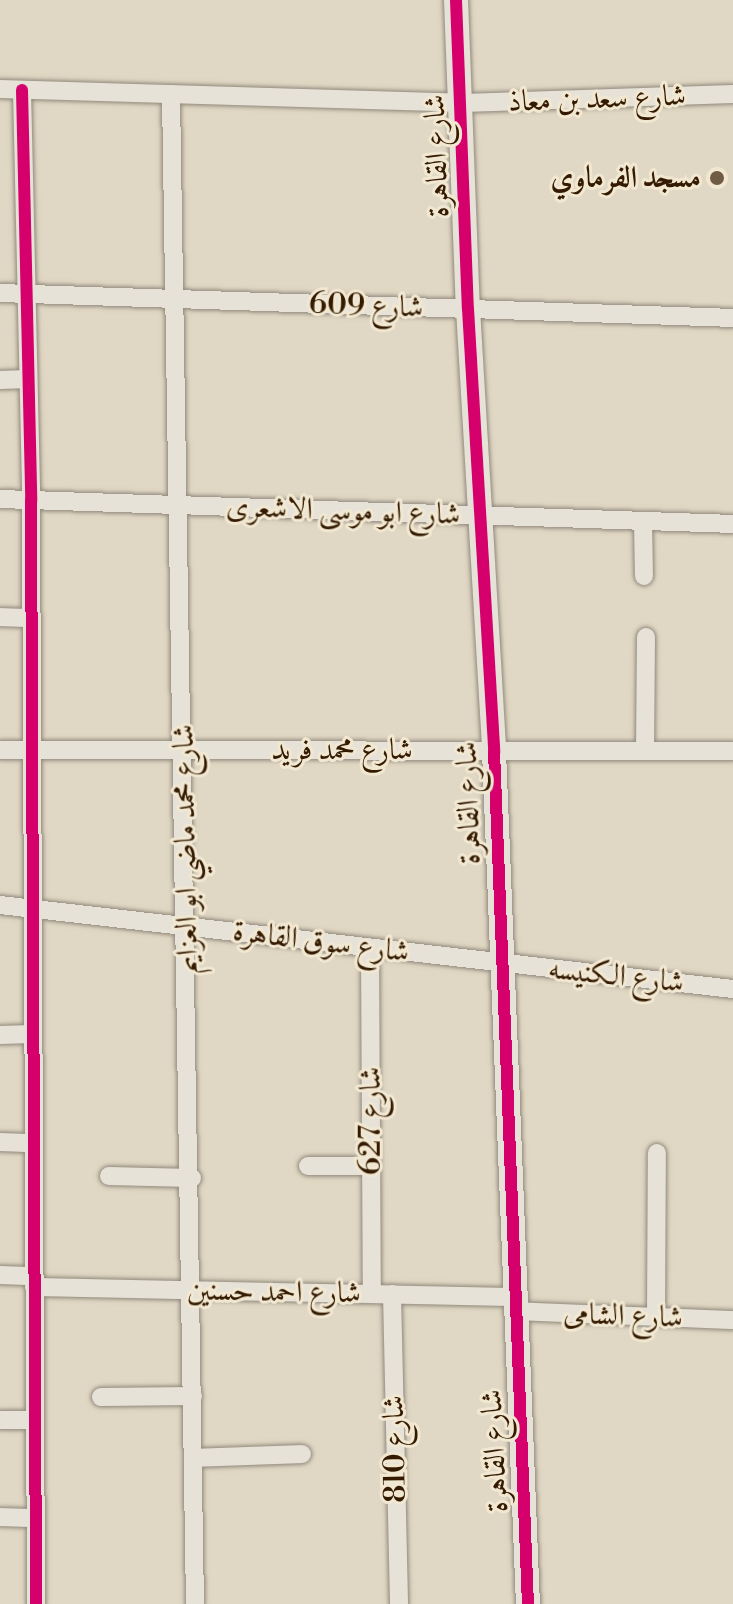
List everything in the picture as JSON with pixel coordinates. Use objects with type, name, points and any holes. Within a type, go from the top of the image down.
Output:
[{"type":"street","name":"شارع القاهرة","points":[[456,0],[468,309],[494,751],[500,964],[528,1604]]},
{"type":"street","name":"شارع سعد بن معاذ","points":[[0,89],[462,103],[733,94]]},
{"type":"street","points":[[22,90],[31,500],[36,1604]]},
{"type":"street","name":"شارع محمد ماضي ابو العزايم","points":[[171,94],[192,1178],[195,1604]]},
{"type":"street","name":"شارع 609","points":[[0,293],[733,318]]},
{"type":"street","points":[[0,380],[28,379]]},
{"type":"street","name":"شارع ابو موسى الاشعرى","points":[[0,499],[733,524]]},
{"type":"street","points":[[643,521],[644,576]]},
{"type":"street","points":[[0,617],[31,618]]},
{"type":"street","points":[[645,751],[646,637]]},
{"type":"street","name":"شارع محمد فريد","points":[[0,750],[733,751]]},
{"type":"street","name":"شارع سوق القاهرة","points":[[0,905],[500,964]]},
{"type":"street","name":"شارع 627","points":[[370,948],[372,1294]]},
{"type":"street","name":"شارع الكنيسه","points":[[500,964],[733,989]]},
{"type":"street","points":[[0,1035],[32,1034]]},
{"type":"street","points":[[0,1142],[33,1143]]},
{"type":"street","points":[[656,1317],[657,1153]]},
{"type":"street","points":[[308,1166],[371,1166]]},
{"type":"street","points":[[109,1176],[192,1178]]},
{"type":"street","name":"شارع احمد حسنين","points":[[0,1275],[34,1282],[192,1290],[392,1294],[514,1304]]},
{"type":"street","name":"شارع 810","points":[[392,1294],[399,1604]]},
{"type":"street","name":"شارع الشامى","points":[[514,1304],[656,1317],[733,1320]]},
{"type":"street","points":[[101,1397],[193,1396]]},
{"type":"street","points":[[0,1420],[35,1420]]},
{"type":"street","points":[[193,1458],[302,1454]]},
{"type":"street","points":[[0,1517],[36,1518]]},
{"type":"cycle path","points":[[456,0],[468,309],[494,751],[528,1604]]},
{"type":"cycle path","points":[[22,90],[31,500],[36,1604]]},
{"type":"place","name":"مسجد الفرماوي","points":[[717,178]]}]
